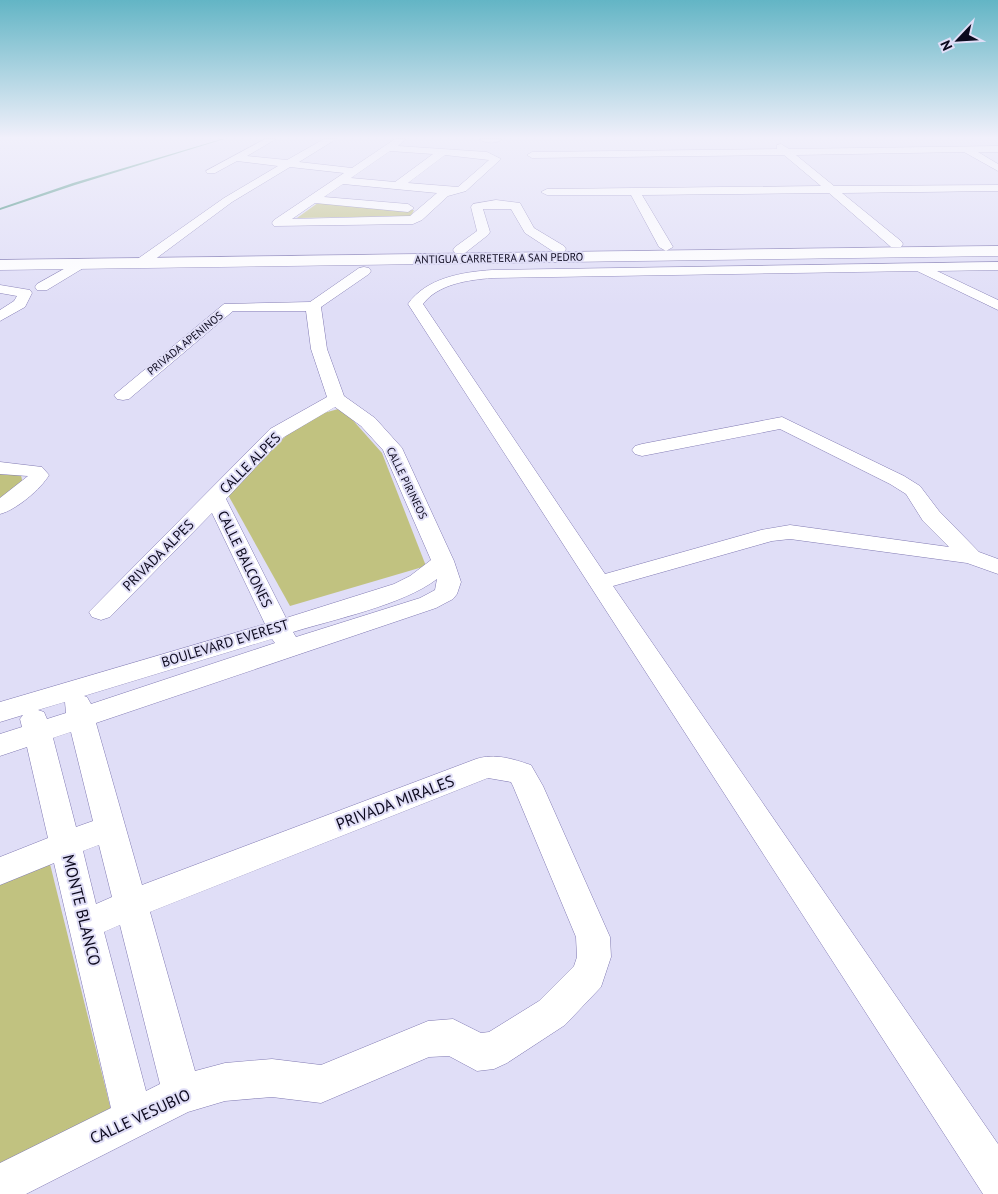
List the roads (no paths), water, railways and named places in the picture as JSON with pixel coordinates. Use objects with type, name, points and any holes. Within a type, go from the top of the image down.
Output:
[{"type":"main road","name":"ANTIGUA CARRETERA A SAN PEDRO","points":[[0,265],[80,264],[156,259],[460,250],[998,242]]},
{"type":"main road","name":"ANTIGUA CARRETERA A SAN PEDRO","points":[[0,256],[156,259],[998,251]]},
{"type":"street","points":[[156,259],[228,200],[238,195]]},
{"type":"street","points":[[156,259],[250,195]]},
{"type":"street","points":[[319,195],[278,223],[405,221],[418,218],[424,209],[442,195]]},
{"type":"street","points":[[637,195],[666,247]]},
{"type":"street","points":[[838,195],[896,244]]},
{"type":"street","points":[[313,199],[424,209]]},
{"type":"street","points":[[460,250],[484,232],[477,207],[485,204],[509,204],[516,206],[529,230],[559,249]]},
{"type":"street","points":[[42,287],[80,264]]},
{"type":"street","points":[[998,266],[475,275],[454,281],[422,295],[415,304],[998,1180]]},
{"type":"street","points":[[918,267],[998,306]]},
{"type":"street","points":[[336,399],[320,349],[313,306],[364,271]]},
{"type":"street","points":[[0,289],[25,292],[24,297],[16,307],[0,316]]},
{"type":"street","name":"PRIVADA APENINOS","points":[[123,395],[229,307],[313,306]]},
{"type":"street","name":"CALLE ALPES","points":[[215,498],[277,434],[336,399]]},
{"type":"street","name":"CALLE PIRINEOS","points":[[336,399],[368,422],[392,448],[444,561],[450,582],[445,594]]},
{"type":"street","points":[[642,450],[782,423],[898,480],[913,490],[936,522],[971,557]]},
{"type":"street","points":[[0,468],[35,471],[39,475],[35,482],[0,508]]},
{"type":"street","name":"PRIVADA ALPES","points":[[101,612],[215,498]]},
{"type":"street","name":"CALLE BALCONES","points":[[215,498],[283,637]]},
{"type":"street","points":[[599,582],[707,554],[769,535],[790,532],[971,557],[998,567]]},
{"type":"street","name":"BOULEVARD EVEREST","points":[[283,637],[372,600],[413,586],[430,575],[444,561]]},
{"type":"street","name":"BOULEVARD EVEREST","points":[[0,745],[23,716],[77,703],[283,637],[428,603],[445,594]]},
{"type":"street","points":[[77,703],[182,1094]]},
{"type":"street","name":"MONTE BLANCO","points":[[23,716],[65,845],[134,1118]]},
{"type":"street","name":"PRIVADA MIRALES","points":[[85,926],[131,904],[486,767],[502,768],[521,773],[535,799],[593,937],[594,957]]},
{"type":"street","points":[[0,871],[110,827]]},
{"type":"street","name":"CALLE VESUBIO","points":[[0,1185],[182,1094],[225,1082],[272,1078],[321,1084],[428,1039],[453,1038],[477,1052],[494,1050],[552,1013],[589,975],[594,957]]},
{"type":"waterway","points":[[0,209],[42,195]]}]
